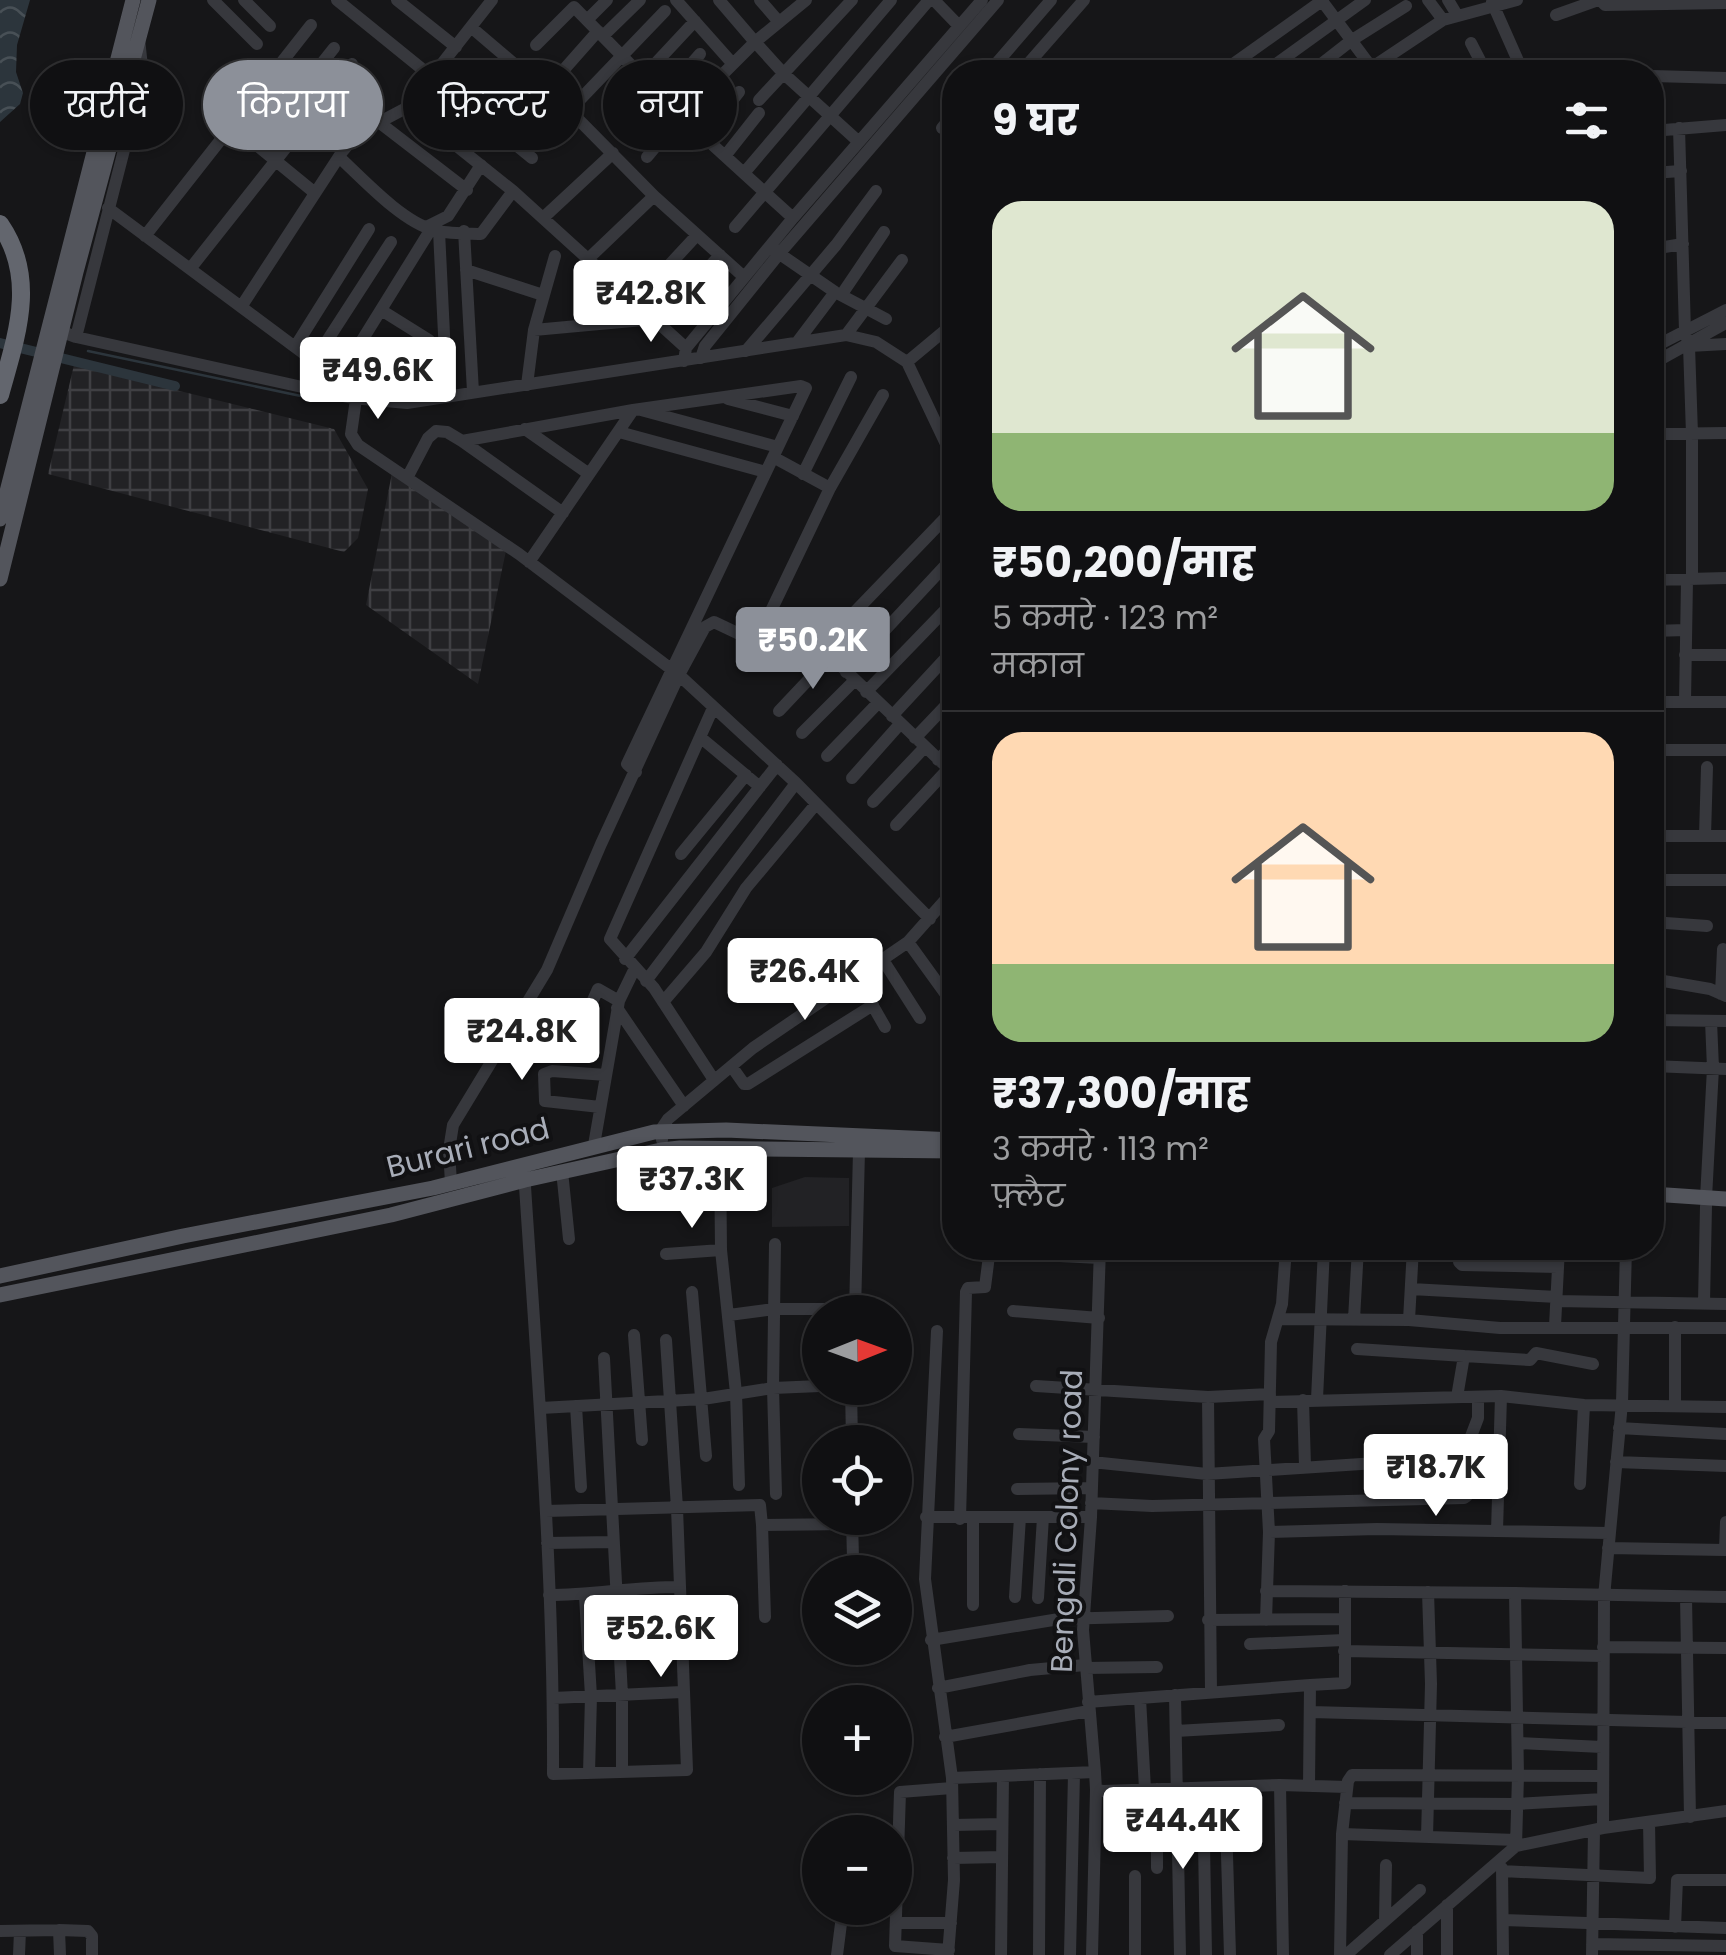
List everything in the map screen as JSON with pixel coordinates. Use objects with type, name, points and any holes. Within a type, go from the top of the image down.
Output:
[{"type":"highway","points":[[0,224],[15,252],[22,297],[19,325],[0,395]]},
{"type":"main road","points":[[0,579],[54,304],[133,0]]},
{"type":"main road","points":[[0,520],[44,363],[64,318],[149,0]]},
{"type":"main road","name":"Burari road","points":[[0,1295],[391,1216],[594,1145],[662,1132],[726,1130],[859,1151],[942,1152]]},
{"type":"main road","name":"Burari road","points":[[0,1276],[451,1183],[524,1172],[562,1171],[662,1150],[942,1140]]},
{"type":"main road","points":[[1664,1196],[1726,1208]]},
{"type":"main road","points":[[1664,1203],[1726,1199]]},
{"type":"street","points":[[213,0],[257,44]]},
{"type":"street","points":[[244,0],[270,26]]},
{"type":"street","points":[[337,0],[412,60]]},
{"type":"street","points":[[396,0],[456,47]]},
{"type":"street","points":[[445,60],[488,6],[470,0]]},
{"type":"street","points":[[587,20],[607,0]]},
{"type":"street","points":[[575,60],[640,0]]},
{"type":"street","points":[[676,0],[729,60]]},
{"type":"street","points":[[718,0],[784,74],[859,142]]},
{"type":"street","points":[[760,0],[779,22]]},
{"type":"street","points":[[725,156],[784,74],[852,0]]},
{"type":"street","points":[[744,173],[891,0]]},
{"type":"street","points":[[735,227],[932,0],[959,26]]},
{"type":"street","points":[[685,354],[744,277],[775,251],[792,218],[822,195],[859,142],[982,0]]},
{"type":"street","points":[[944,60],[998,0]]},
{"type":"street","points":[[999,60],[1050,0]]},
{"type":"street","points":[[1032,60],[1084,0]]},
{"type":"street","points":[[1239,60],[1322,0],[1363,60]]},
{"type":"street","points":[[1286,60],[1365,0]]},
{"type":"street","points":[[1428,0],[1450,18]]},
{"type":"street","points":[[1448,0],[1450,18]]},
{"type":"street","points":[[1384,60],[1450,18],[1496,11],[1517,0]]},
{"type":"street","points":[[1556,16],[1599,0],[1604,5],[1726,2]]},
{"type":"street","points":[[735,60],[803,1]]},
{"type":"street","points":[[536,45],[573,3],[626,60]]},
{"type":"street","points":[[1326,60],[1406,6]]},
{"type":"street","points":[[1496,11],[1518,60]]},
{"type":"street","points":[[583,96],[665,12]]},
{"type":"street","points":[[657,60],[695,21]]},
{"type":"street","points":[[283,60],[311,25]]},
{"type":"street","points":[[472,28],[510,60]]},
{"type":"street","points":[[76,337],[143,76],[139,38]]},
{"type":"street","points":[[1470,43],[1479,60]]},
{"type":"street","points":[[324,60],[334,48]]},
{"type":"street","points":[[695,60],[700,54]]},
{"type":"street","points":[[701,358],[705,346],[775,251],[942,62]]},
{"type":"street","points":[[1664,76],[1726,78]]},
{"type":"street","points":[[583,124],[654,196],[744,277]]},
{"type":"street","points":[[1664,130],[1726,125]]},
{"type":"street","points":[[383,126],[467,190]]},
{"type":"street","points":[[1679,128],[1692,434],[1685,702]]},
{"type":"street","points":[[145,236],[211,150]]},
{"type":"street","points":[[260,150],[315,193]]},
{"type":"street","points":[[190,269],[283,150]]},
{"type":"street","points":[[241,307],[345,150]]},
{"type":"street","points":[[462,150],[588,258],[656,321],[685,354]]},
{"type":"street","points":[[522,150],[532,158]]},
{"type":"street","points":[[647,157],[653,150]]},
{"type":"street","points":[[719,150],[792,218]]},
{"type":"street","points":[[543,218],[613,154]]},
{"type":"street","points":[[339,158],[388,201],[432,229],[476,234],[486,231],[513,191]]},
{"type":"street","points":[[338,379],[432,229],[448,216],[481,165]]},
{"type":"street","points":[[1664,172],[1680,170]]},
{"type":"street","points":[[746,351],[876,191]]},
{"type":"street","points":[[588,258],[654,196]]},
{"type":"street","points":[[108,208],[338,379],[358,402],[355,436],[406,478],[529,562],[674,672],[796,783],[930,919]]},
{"type":"street","points":[[432,229],[447,396]]},
{"type":"street","points":[[295,346],[369,230]]},
{"type":"street","points":[[464,231],[473,392]]},
{"type":"street","points":[[798,341],[884,232]]},
{"type":"street","points":[[635,302],[697,235]]},
{"type":"street","points":[[314,361],[391,242]]},
{"type":"street","points":[[1664,247],[1682,244]]},
{"type":"street","points":[[775,251],[838,293],[886,318]]},
{"type":"street","points":[[534,330],[656,321],[720,255]]},
{"type":"street","points":[[527,385],[534,330],[555,256]]},
{"type":"street","points":[[846,334],[902,260]]},
{"type":"street","points":[[466,270],[542,295]]},
{"type":"street","points":[[54,304],[57,331],[76,337],[358,402],[407,404],[685,354],[701,358],[846,334],[876,342],[907,362],[942,435]]},
{"type":"street","points":[[381,310],[429,340]]},
{"type":"street","points":[[1664,355],[1726,310]]},
{"type":"street","points":[[1664,345],[1726,323]]},
{"type":"street","points":[[907,362],[942,333]]},
{"type":"street","points":[[1687,338],[1726,344]]},
{"type":"street","points":[[803,474],[851,377]]},
{"type":"street","points":[[451,1183],[449,1142],[453,1126],[547,970],[674,672],[766,472],[777,456],[804,386],[636,410],[462,442]]},
{"type":"street","points":[[674,672],[707,623],[714,622],[752,640],[758,638],[830,488],[883,395]]},
{"type":"street","points":[[723,398],[793,416]]},
{"type":"street","points":[[636,410],[777,456],[830,488]]},
{"type":"street","points":[[529,562],[636,410]]},
{"type":"street","points":[[524,429],[589,474]]},
{"type":"street","points":[[406,478],[428,438],[436,431],[447,432],[562,513]]},
{"type":"street","points":[[619,432],[766,472]]},
{"type":"street","points":[[1664,434],[1726,434]]},
{"type":"street","points":[[942,521],[822,646],[942,763]]},
{"type":"street","points":[[802,734],[942,570]]},
{"type":"street","points":[[1664,580],[1726,578]]},
{"type":"street","points":[[866,692],[942,613]]},
{"type":"street","points":[[1664,630],[1686,630]]},
{"type":"street","points":[[1686,655],[1726,655]]},
{"type":"street","points":[[779,711],[830,658]]},
{"type":"street","points":[[852,778],[942,664]]},
{"type":"street","points":[[827,756],[878,702]]},
{"type":"street","points":[[1664,702],[1726,702]]},
{"type":"street","points":[[713,708],[611,936],[612,943],[663,1002],[714,1080]]},
{"type":"street","points":[[873,802],[942,713]]},
{"type":"street","points":[[700,737],[760,787]]},
{"type":"street","points":[[1664,750],[1726,750]]},
{"type":"street","points":[[594,1145],[618,1004],[630,963],[777,765]]},
{"type":"street","points":[[1704,836],[1706,767]]},
{"type":"street","points":[[896,824],[942,773]]},
{"type":"street","points":[[682,854],[746,775]]},
{"type":"street","points":[[646,981],[796,783]]},
{"type":"street","points":[[663,1002],[706,952],[746,888],[816,804]]},
{"type":"street","points":[[1664,836],[1726,836]]},
{"type":"street","points":[[1664,880],[1726,880]]},
{"type":"street","points":[[662,1150],[662,1132],[668,1119],[753,1048],[908,942],[942,906]]},
{"type":"street","points":[[1664,923],[1707,926]]},
{"type":"street","points":[[908,942],[942,989]]},
{"type":"street","points":[[1664,981],[1724,995],[1722,949]]},
{"type":"street","points":[[883,960],[920,1018]]},
{"type":"street","points":[[857,978],[885,1026]]},
{"type":"street","points":[[577,1036],[598,989],[618,1004],[684,1106]]},
{"type":"street","points":[[732,1067],[748,1084],[873,1005]]},
{"type":"street","points":[[1664,1020],[1726,1021]]},
{"type":"street","points":[[1704,1304],[1706,1202],[1719,1068],[1711,1021]]},
{"type":"street","points":[[1664,1066],[1719,1068]]},
{"type":"street","points":[[600,1107],[544,1101],[543,1078],[552,1072],[606,1075]]},
{"type":"street","points":[[720,1148],[722,1250],[736,1394],[738,1484]]},
{"type":"street","points":[[855,1295],[859,1151]]},
{"type":"street","points":[[562,1171],[569,1239]]},
{"type":"street","points":[[524,1172],[548,1544],[552,1774],[687,1770],[666,1340]]},
{"type":"street","points":[[776,1244],[776,1494]]},
{"type":"street","points":[[666,1254],[722,1250]]},
{"type":"street","points":[[973,1605],[966,1518],[966,1292],[968,1288],[985,1287],[988,1260]]},
{"type":"street","name":"Bengali Colony road","points":[[1092,1955],[1096,1790],[1082,1630],[1091,1510],[1100,1260]]},
{"type":"street","points":[[1266,1620],[1269,1532],[1264,1439],[1269,1431],[1271,1342],[1278,1319],[1285,1260]]},
{"type":"street","points":[[1305,1466],[1323,1260]]},
{"type":"street","points":[[1354,1319],[1357,1260]]},
{"type":"street","points":[[1409,1320],[1412,1260]]},
{"type":"street","points":[[1459,1260],[1462,1266],[1558,1267]]},
{"type":"street","points":[[1556,1326],[1558,1260]]},
{"type":"street","points":[[1626,1260],[1622,1403],[1604,1597],[1602,1799],[1592,1874],[1592,1950],[1726,1946]]},
{"type":"street","points":[[1410,1290],[1726,1304]]},
{"type":"street","points":[[692,1292],[706,1456]]},
{"type":"street","points":[[729,1315],[802,1310]]},
{"type":"street","points":[[1014,1312],[1098,1318]]},
{"type":"street","points":[[1278,1319],[1409,1320],[1500,1328],[1726,1328]]},
{"type":"street","points":[[1674,1405],[1675,1327]]},
{"type":"street","points":[[896,1925],[897,1948],[948,1952],[952,1783],[925,1578],[937,1330]]},
{"type":"street","points":[[634,1335],[642,1440]]},
{"type":"street","points":[[1357,1349],[1530,1360],[1536,1354],[1594,1364]]},
{"type":"street","points":[[1457,1397],[1464,1356]]},
{"type":"street","points":[[604,1358],[622,1695],[622,1772]]},
{"type":"street","points":[[1036,1386],[1208,1397],[1310,1400],[1502,1396],[1584,1405],[1726,1407]]},
{"type":"street","points":[[541,1408],[702,1399],[802,1387]]},
{"type":"street","points":[[1497,1531],[1502,1396]]},
{"type":"street","points":[[1208,1397],[1211,1692]]},
{"type":"street","points":[[926,1517],[1020,1518],[1091,1510],[1466,1497],[1478,1397]]},
{"type":"street","points":[[1580,1484],[1584,1405]]},
{"type":"street","points":[[576,1406],[581,1487]]},
{"type":"street","points":[[1620,1428],[1726,1434]]},
{"type":"street","points":[[1019,1434],[1094,1437]]},
{"type":"street","points":[[1092,1462],[1207,1474],[1422,1460]]},
{"type":"street","points":[[1616,1462],[1726,1466]]},
{"type":"street","points":[[1017,1489],[1090,1488]]},
{"type":"street","points":[[546,1511],[761,1505],[764,1617]]},
{"type":"street","points":[[1038,1598],[1043,1517]]},
{"type":"street","points":[[1015,1597],[1020,1518]]},
{"type":"street","points":[[1608,1548],[1726,1550],[1726,1522]]},
{"type":"street","points":[[762,1525],[802,1523]]},
{"type":"street","points":[[1269,1532],[1610,1533]]},
{"type":"street","points":[[548,1544],[613,1542]]},
{"type":"street","points":[[550,1595],[585,1597],[678,1588]]},
{"type":"street","points":[[1266,1591],[1726,1597]]},
{"type":"street","points":[[946,1737],[1140,1698],[1345,1683],[1344,1591]]},
{"type":"street","points":[[1427,1837],[1428,1592]]},
{"type":"street","points":[[1390,1955],[1502,1864],[1516,1843],[1515,1593]]},
{"type":"street","points":[[585,1597],[592,1696],[588,1773]]},
{"type":"street","points":[[1686,1597],[1690,1817]]},
{"type":"street","points":[[931,1640],[1020,1623],[1085,1616],[1168,1616]]},
{"type":"street","points":[[1208,1620],[1344,1619]]},
{"type":"street","points":[[1250,1644],[1514,1654],[1726,1648]]},
{"type":"street","points":[[938,1688],[1030,1670],[1157,1666]]},
{"type":"street","points":[[1310,1685],[1310,1786]]},
{"type":"street","points":[[553,1698],[682,1692]]},
{"type":"street","points":[[1176,1694],[1180,1955]]},
{"type":"street","points":[[1140,1698],[1157,1868]]},
{"type":"street","points":[[1310,1712],[1726,1723]]},
{"type":"street","points":[[1176,1730],[1279,1725]]},
{"type":"street","points":[[1518,1743],[1602,1747]]},
{"type":"street","points":[[899,1815],[900,1792],[1003,1776],[1094,1772]]},
{"type":"street","points":[[1070,1955],[1074,1773]]},
{"type":"street","points":[[1039,1955],[1040,1774]]},
{"type":"street","points":[[1001,1954],[1003,1776]]},
{"type":"street","points":[[1343,1955],[1342,1834],[1350,1777],[1602,1776]]},
{"type":"street","points":[[1280,1785],[1283,1955]]},
{"type":"street","points":[[1096,1790],[1347,1787]]},
{"type":"street","points":[[1203,1788],[1206,1955]]},
{"type":"street","points":[[1225,1788],[1230,1955]]},
{"type":"street","points":[[1346,1804],[1517,1804],[1602,1799]]},
{"type":"street","points":[[1342,1834],[1516,1843],[1726,1811]]},
{"type":"street","points":[[1649,1822],[1650,1878]]},
{"type":"street","points":[[953,1825],[1002,1824]]},
{"type":"street","points":[[953,1858],[1002,1858]]},
{"type":"street","points":[[1502,1864],[1592,1874],[1726,1880]]},
{"type":"street","points":[[1502,1864],[1503,1955]]},
{"type":"street","points":[[1385,1920],[1386,1866]]},
{"type":"street","points":[[1135,1876],[1135,1955]]},
{"type":"street","points":[[1675,1927],[1677,1880]]},
{"type":"street","points":[[1343,1955],[1420,1890]]},
{"type":"street","points":[[1447,1905],[1447,1955]]},
{"type":"street","points":[[1503,1920],[1726,1928]]},
{"type":"street","points":[[912,1923],[951,1922]]},
{"type":"street","points":[[837,1955],[841,1925]]},
{"type":"street","points":[[59,1930],[60,1955]]},
{"type":"street","points":[[0,1931],[88,1931],[92,1936],[92,1955]]},
{"type":"street","points":[[20,1931],[20,1955]]},
{"type":"street","points":[[1417,1931],[1417,1955]]},
{"type":"shaded area","points":[[74,365],[334,429],[368,489],[358,538],[344,552],[48,474]]},
{"type":"shaded area","points":[[393,468],[507,546],[478,684],[366,605]]},
{"type":"shaded area","points":[[805,1177],[849,1178],[849,1226],[772,1227],[772,1188]]},
{"type":"water","points":[[0,0],[30,0],[17,45],[16,72],[23,93],[20,104],[0,122]]},
{"type":"waterway","points":[[0,343],[175,386]]},
{"type":"waterway","points":[[88,351],[315,399]]}]
